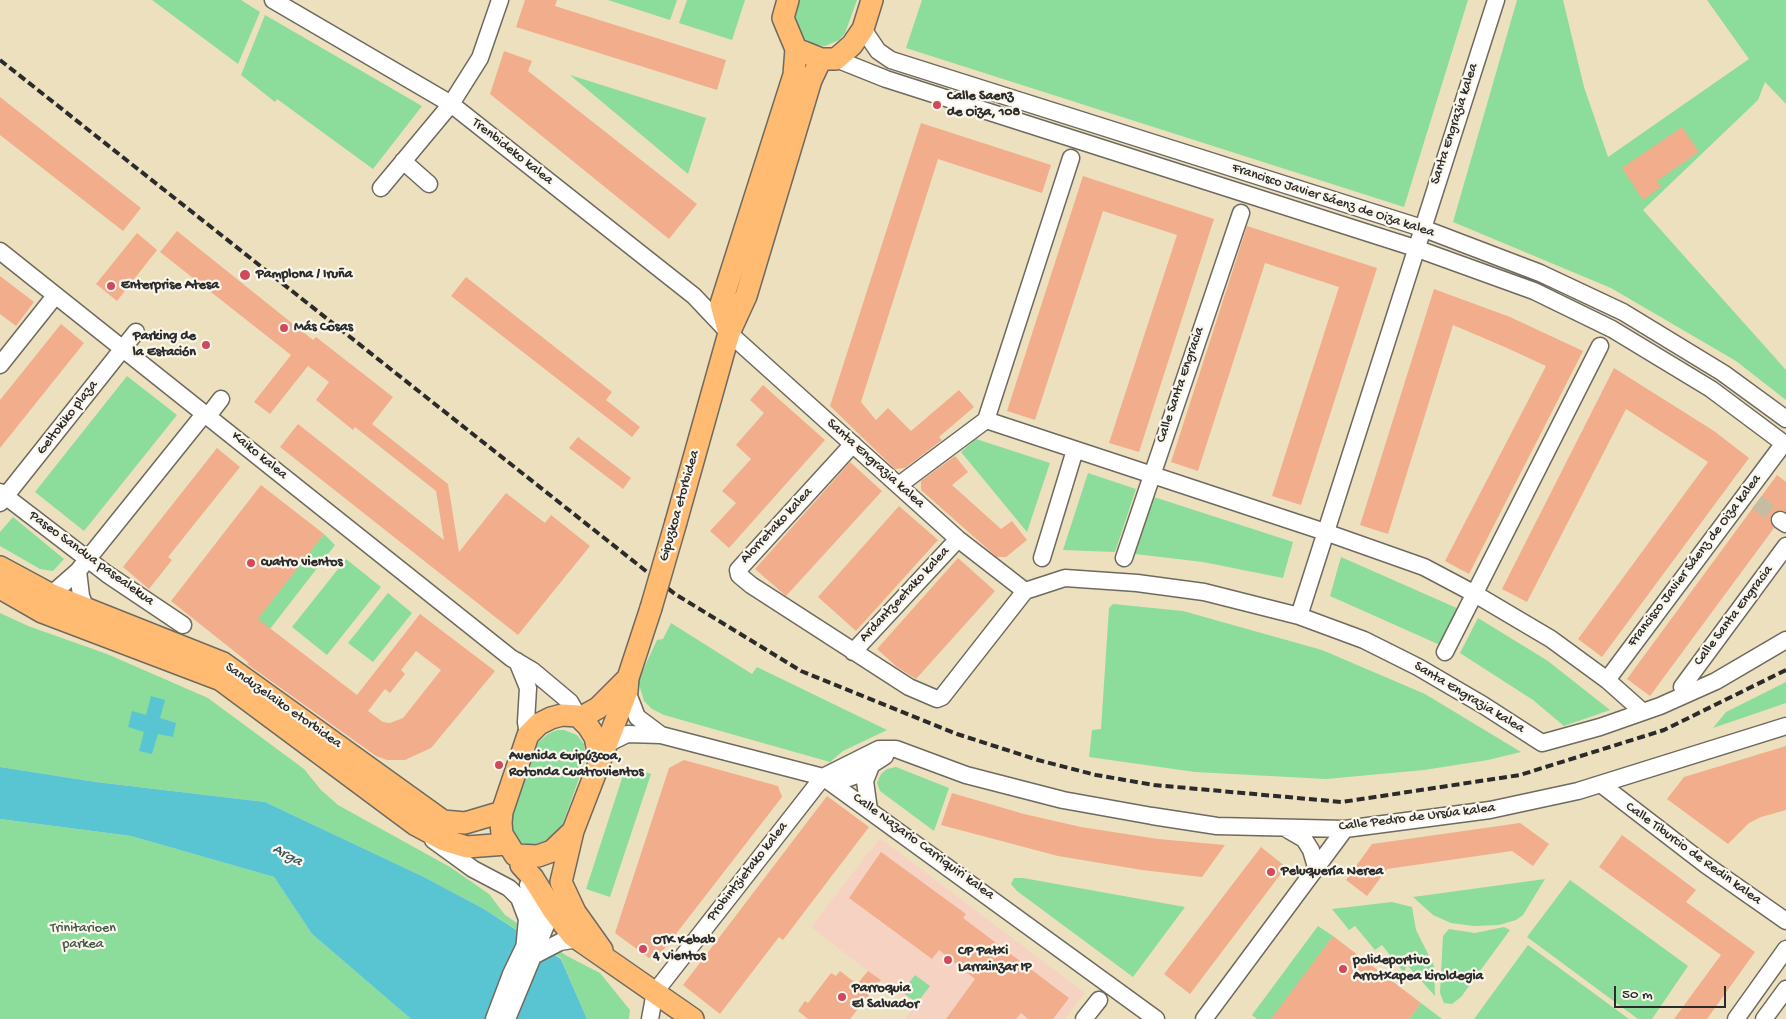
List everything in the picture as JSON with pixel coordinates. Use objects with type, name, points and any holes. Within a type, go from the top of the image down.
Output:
[{"type":"main road","points":[[729,333],[721,304],[794,75],[796,49],[783,18],[788,0]]},
{"type":"main road","points":[[796,49],[829,59],[852,45],[863,29],[872,0]]},
{"type":"main road","name":"Gipuzkoa etorbidea","points":[[573,831],[628,684],[729,333],[746,296],[812,80],[829,59]]},
{"type":"main road","name":"Sanduzelaiko etorbidea","points":[[0,567],[44,602],[86,609],[223,663],[443,821],[465,822],[502,812]]},
{"type":"main road","name":"Sanduzelaiko etorbidea","points":[[0,588],[44,602],[221,680],[416,825],[444,840],[514,855],[538,856],[552,851],[573,831]]},
{"type":"main road","name":"Gipuzkoa etorbidea","points":[[579,717],[598,708],[628,684]]},
{"type":"main road","points":[[604,752],[579,717],[562,715],[539,724],[528,735],[502,812],[502,834],[514,855],[533,878],[546,917],[693,1019]]},
{"type":"main road","points":[[573,831],[562,882],[575,912],[610,960]]},
{"type":"street","name":"Trenbideko kalea","points":[[273,0],[451,104],[694,296],[729,333]]},
{"type":"street","points":[[380,188],[451,104],[480,58],[500,0]]},
{"type":"street","name":"Santa Engrazia kalea","points":[[1415,248],[1496,0]]},
{"type":"street","name":"Francisco Javier Sáenz de Oiza kalea","points":[[863,29],[878,51],[891,60],[1422,228],[1540,273],[1623,312],[1723,373],[1786,419]]},
{"type":"street","name":"Francisco Javier Sáenz de Oiza kalea","points":[[829,59],[886,79],[1415,248],[1534,292],[1612,329],[1711,389],[1785,444],[1751,498],[1608,680]]},
{"type":"street","points":[[899,485],[986,420],[1071,158]]},
{"type":"street","points":[[403,161],[430,184]]},
{"type":"street","name":"Calle Santa Engracia","points":[[1124,558],[1150,474],[1241,213]]},
{"type":"street","name":"Francisco Javier Sáenz de Oiza kalea","points":[[1325,532],[1415,248]]},
{"type":"street","name":"Kaiko kalea","points":[[0,251],[517,662],[533,671],[570,702],[579,717]]},
{"type":"street","points":[[0,365],[55,296]]},
{"type":"street","name":"Geltokiko plaza","points":[[2,498],[136,332]]},
{"type":"street","name":"Santa Engrazia kalea","points":[[729,333],[958,539],[1025,591],[1065,578],[1137,583],[1204,592],[1299,616],[1364,640],[1418,667],[1483,705],[1542,743],[1600,727],[1643,712],[1716,681],[1786,640]]},
{"type":"street","points":[[1446,652],[1600,346]]},
{"type":"street","points":[[44,602],[83,564],[206,414],[221,399]]},
{"type":"street","points":[[986,420],[1325,532],[1424,567],[1475,594],[1551,639],[1608,680],[1643,712]]},
{"type":"street","name":"Alorretako kalea","points":[[803,618],[751,585],[739,574],[738,570],[853,444]]},
{"type":"street","points":[[1042,558],[1075,450]]},
{"type":"street","name":"Paseo Sandua pasealekua","points":[[2,498],[83,564],[107,574],[182,625]]},
{"type":"street","points":[[1299,616],[1325,532]]},
{"type":"street","name":"Ardantzeetako kalea","points":[[853,652],[958,539]]},
{"type":"street","name":"Calle Santa Engracia","points":[[1682,686],[1786,546]]},
{"type":"street","points":[[83,564],[81,596],[86,609]]},
{"type":"street","name":"Ardantzeetako kalea","points":[[803,618],[853,652],[929,697],[942,697],[1025,591]]},
{"type":"street","name":"Kaiko kalea","points":[[517,662],[528,688],[526,722],[528,735]]},
{"type":"street","name":"Calle Nazario Carriquiri kalea","points":[[628,684],[637,717],[661,735]]},
{"type":"street","name":"Calle Pedro de Ursúa kalea","points":[[829,780],[873,751],[879,749],[896,750],[966,776],[1063,800],[1217,826],[1345,829],[1490,810],[1602,785],[1786,726]]},
{"type":"street","name":"Calle Nazario Carriquiri kalea","points":[[604,752],[627,734],[661,735],[829,780],[1156,1019]]},
{"type":"street","points":[[829,780],[854,776],[872,763],[896,750]]},
{"type":"street","points":[[869,810],[865,781],[872,763]]},
{"type":"street","name":"Probintzietako kalea","points":[[655,992],[829,780]]},
{"type":"street","name":"Calle Tiburcio de Redin kalea","points":[[1602,785],[1706,865],[1786,921]]},
{"type":"street","name":"Sanduzelaiko etorbidea","points":[[416,825],[441,847],[473,869],[509,888],[519,898],[524,909],[527,930],[523,942],[530,953]]},
{"type":"street","points":[[1285,828],[1304,840],[1311,850],[1316,867]]},
{"type":"street","points":[[1204,1019],[1345,829]]},
{"type":"street","points":[[507,1019],[530,953],[562,882]]},
{"type":"street","points":[[494,1019],[511,974],[530,953],[560,942],[578,939]]},
{"type":"street","points":[[1736,1019],[1786,949]]},
{"type":"street","points":[[1764,1019],[1786,989]]},
{"type":"street","points":[[650,1019],[655,992]]},
{"type":"street","points":[[1084,1019],[1099,1000]]},
{"type":"shaded area","name":"CP Patxi Larrainzar IP","points":[[880,838],[1085,993],[1065,1019],[905,1019],[914,1007],[811,927]]},
{"type":"green space","points":[[152,0],[241,0],[260,12],[238,64]]},
{"type":"green space","points":[[608,0],[677,0],[670,20]]},
{"type":"green space","points":[[687,0],[745,0],[732,40],[679,23]]},
{"type":"green space","points":[[798,0],[857,0],[845,33],[839,40],[825,46],[815,45],[800,36],[795,22]]},
{"type":"green space","points":[[922,0],[1468,0],[1404,207],[906,48]]},
{"type":"green space","points":[[1517,0],[1563,0],[1584,87],[1608,157],[1749,59],[1707,0],[1786,0],[1786,104],[1765,82],[1758,100],[1643,210],[1786,370],[1786,400],[1736,361],[1611,288],[1453,222]]},
{"type":"green space","points":[[265,15],[422,106],[373,169],[277,99],[275,102],[241,75]]},
{"type":"green space","points":[[570,75],[706,118],[688,174]]},
{"type":"green space","points":[[127,376],[177,415],[84,531],[35,492]]},
{"type":"green space","points":[[976,439],[1050,463],[1027,532],[961,452]]},
{"type":"green space","points":[[1088,473],[1136,489],[1115,552],[1063,550]]},
{"type":"green space","points":[[1154,497],[1293,542],[1283,578],[1203,562],[1135,554]]},
{"type":"green space","points":[[13,517],[64,559],[53,571],[40,569],[0,546],[0,532]]},
{"type":"green space","points":[[324,534],[335,545],[246,660],[233,650]]},
{"type":"green space","points":[[1341,557],[1459,609],[1440,645],[1330,596]]},
{"type":"green space","points":[[346,559],[381,587],[327,655],[292,627]]},
{"type":"green space","points":[[388,593],[412,613],[373,662],[348,643]]},
{"type":"green space","points":[[1113,604],[1183,611],[1322,650],[1425,694],[1521,752],[1488,760],[1424,770],[1326,779],[1195,772],[1089,757],[1092,730],[1101,729],[1109,608]]},
{"type":"green space","points":[[0,613],[28,626],[107,654],[208,698],[304,769],[321,790],[338,805],[450,867],[489,894],[505,915],[567,956],[600,973],[630,1010],[629,1019],[587,1019],[561,958],[484,909],[424,877],[265,802],[96,782],[0,767]]},
{"type":"green space","points":[[1478,618],[1548,661],[1610,710],[1564,726],[1533,700],[1460,653]]},
{"type":"green space","points":[[671,623],[752,674],[757,667],[887,730],[843,751],[830,762],[664,715],[652,709],[644,701],[638,681],[657,640],[663,639]]},
{"type":"green space","points":[[1786,682],[1786,703],[1713,728],[1726,712]]},
{"type":"green space","points":[[557,730],[564,730],[577,735],[584,744],[586,759],[558,837],[530,850],[517,842],[508,823],[534,746],[548,734]]},
{"type":"green space","points":[[626,766],[651,774],[610,897],[586,889]]},
{"type":"green space","points":[[896,767],[949,788],[934,831],[880,791],[877,783],[881,774],[887,769]]},
{"type":"green space","name":"Trinitarioen parkea","points":[[0,819],[131,836],[274,877],[312,934],[411,1019],[0,1019]]},
{"type":"green space","points":[[1014,878],[1023,878],[1185,907],[1133,977],[1017,891],[1011,884]]},
{"type":"green space","points":[[1545,879],[1523,915],[1516,920],[1499,925],[1474,926],[1451,923],[1433,915],[1413,897]]},
{"type":"green space","points":[[1570,880],[1688,966],[1652,1019],[1638,1019],[1527,937]]},
{"type":"green space","points":[[1392,902],[1412,907],[1416,930],[1434,966],[1435,996],[1407,965],[1404,973],[1382,945],[1375,950],[1355,926],[1349,930],[1332,909]]},
{"type":"green space","points":[[1318,926],[1333,936],[1273,1019],[1257,1019],[1252,1015]]},
{"type":"green space","points":[[1504,927],[1510,930],[1461,997],[1452,1004],[1444,1003],[1440,993],[1443,936],[1449,929],[1475,933]]},
{"type":"green space","points":[[1528,945],[1629,1019],[1474,1019]]},
{"type":"green space","points":[[915,975],[930,986],[917,1003],[902,992]]},
{"type":"green space","points":[[1421,1003],[1442,1019],[1409,1019]]},
{"type":"water","points":[[151,696],[165,700],[160,718],[176,723],[173,737],[158,734],[152,754],[139,751],[144,732],[128,727],[132,711],[146,715]]},
{"type":"water","name":"Arga","points":[[0,767],[96,782],[265,802],[424,877],[484,909],[561,959],[587,1019],[411,1019],[312,934],[274,877],[131,836],[0,819]]},
{"type":"building","points":[[525,0],[557,0],[555,6],[726,60],[717,90],[516,27]]},
{"type":"building","points":[[504,51],[532,61],[528,71],[697,204],[669,239],[490,94]]},
{"type":"building","points":[[0,97],[141,208],[123,231],[0,135]]},
{"type":"building","points":[[921,123],[1051,165],[1042,193],[938,159],[861,402],[876,420],[888,408],[911,431],[959,390],[974,407],[939,437],[942,440],[905,468],[895,469],[830,406]]},
{"type":"building","points":[[1682,127],[1699,152],[1657,181],[1661,187],[1643,200],[1622,168]]},
{"type":"building","points":[[1083,176],[1214,219],[1139,452],[1109,443],[1177,235],[1103,211],[1035,420],[1007,411]]},
{"type":"building","points":[[1247,226],[1377,268],[1301,505],[1272,496],[1339,287],[1265,263],[1198,471],[1171,462]]},
{"type":"building","points":[[177,231],[313,340],[316,337],[393,397],[372,424],[448,484],[459,552],[506,493],[545,523],[551,515],[590,546],[518,635],[280,447],[298,424],[444,540],[436,491],[355,427],[353,430],[316,400],[329,382],[308,366],[270,414],[254,402],[291,355],[160,252]]},
{"type":"building","points":[[137,233],[157,250],[117,301],[96,284]]},
{"type":"building","points":[[0,276],[34,302],[16,326],[0,314]]},
{"type":"building","points":[[466,277],[612,392],[606,400],[640,427],[632,437],[451,296]]},
{"type":"building","points":[[1434,289],[1510,317],[1583,351],[1469,574],[1445,561],[1546,366],[1507,348],[1453,325],[1388,534],[1360,525]]},
{"type":"building","points":[[61,324],[84,343],[0,448],[0,400]]},
{"type":"building","points":[[1614,368],[1714,431],[1749,458],[1602,657],[1578,639],[1708,462],[1626,409],[1527,602],[1502,589]]},
{"type":"building","points":[[763,385],[825,440],[729,548],[710,531],[736,503],[722,491],[751,459],[736,445],[764,413],[750,400]]},
{"type":"building","points":[[578,437],[631,478],[623,489],[569,448]]},
{"type":"building","points":[[217,448],[240,467],[168,557],[172,560],[149,589],[123,567]]},
{"type":"building","points":[[955,456],[968,472],[952,485],[1001,529],[1012,521],[1027,540],[1006,557],[997,557],[921,490],[921,481]]},
{"type":"building","points":[[850,462],[882,491],[786,596],[755,569]]},
{"type":"building","points":[[1777,475],[1786,482],[1786,512],[1780,510],[1772,514],[1770,520],[1774,528],[1650,696],[1627,679]]},
{"type":"building","points":[[261,485],[324,534],[258,619],[357,695],[420,614],[495,671],[431,748],[405,760],[387,760],[376,756],[247,664],[249,663],[171,601]],"holes":[[[416,651],[441,670],[403,718],[390,723],[383,722],[368,711],[385,689],[390,693],[405,674],[401,670]]]},
{"type":"building","points":[[899,506],[938,540],[856,631],[818,597]]},
{"type":"building","points":[[958,558],[995,591],[916,679],[897,667],[877,649]]},
{"type":"building","points":[[1786,746],[1786,810],[1761,817],[1749,823],[1728,844],[1667,799],[1684,777]]},
{"type":"building","points":[[684,760],[778,786],[782,797],[658,957],[649,958],[615,933],[669,768]]},
{"type":"building","points":[[952,793],[1024,814],[1081,827],[1158,839],[1225,845],[1202,877],[1142,870],[1058,856],[941,825]]},
{"type":"building","points":[[827,796],[869,827],[783,940],[779,937],[720,1014],[683,985]]},
{"type":"building","points":[[1520,823],[1549,844],[1533,866],[1512,851],[1387,869],[1367,896],[1346,880],[1372,844]]},
{"type":"building","points":[[1622,835],[1696,890],[1686,902],[1755,952],[1707,1019],[1674,1019],[1721,955],[1599,867]]},
{"type":"building","points":[[1261,847],[1286,867],[1190,994],[1164,974]]},
{"type":"building","points":[[881,852],[966,914],[963,918],[1069,998],[1053,1019],[1028,1019],[1021,1013],[1016,1019],[946,1019],[975,979],[939,950],[932,959],[849,898]]},
{"type":"building","name":"polideportivo Arrotxapea kiroldegia","points":[[1333,936],[1421,1003],[1409,1019],[1271,1019]]},
{"type":"building","name":"Parroquia El Salvador","points":[[840,971],[857,984],[868,971],[881,980],[850,1019],[808,1019],[798,1011],[805,1001],[808,1003],[831,973],[836,976]]},
{"type":"tunnel","points":[[1757,502],[1780,520]]},
{"type":"railway","points":[[0,60],[675,594],[801,671],[957,734],[1038,760],[1096,775],[1154,785],[1342,802],[1520,775],[1664,730],[1786,670]]},
{"type":"place","name":"Calle Saenz de Oiza, 108","points":[[937,105]]},
{"type":"place","name":"Pamplona / Iruña","points":[[245,275]]},
{"type":"place","name":"Enterprise Atesa","points":[[111,286]]},
{"type":"place","name":"Más Cosas","points":[[284,328]]},
{"type":"place","name":"Parking de la Estación","points":[[206,345]]},
{"type":"place","name":"cuatro vientos","points":[[251,563]]},
{"type":"place","name":"Avenida Guipúzcoa, Rotonda Cuatrovientos","points":[[499,765]]},
{"type":"place","name":"Peluquería Nerea","points":[[1271,872]]},
{"type":"place","name":"OTK Kebab 4 Vientos","points":[[643,949]]},
{"type":"place","name":"CP Patxi Larrainzar IP","points":[[948,960]]},
{"type":"place","name":"polideportivo Arrotxapea kiroldegia","points":[[1343,969]]},
{"type":"place","name":"Parroquia El Salvador","points":[[842,997]]}]
